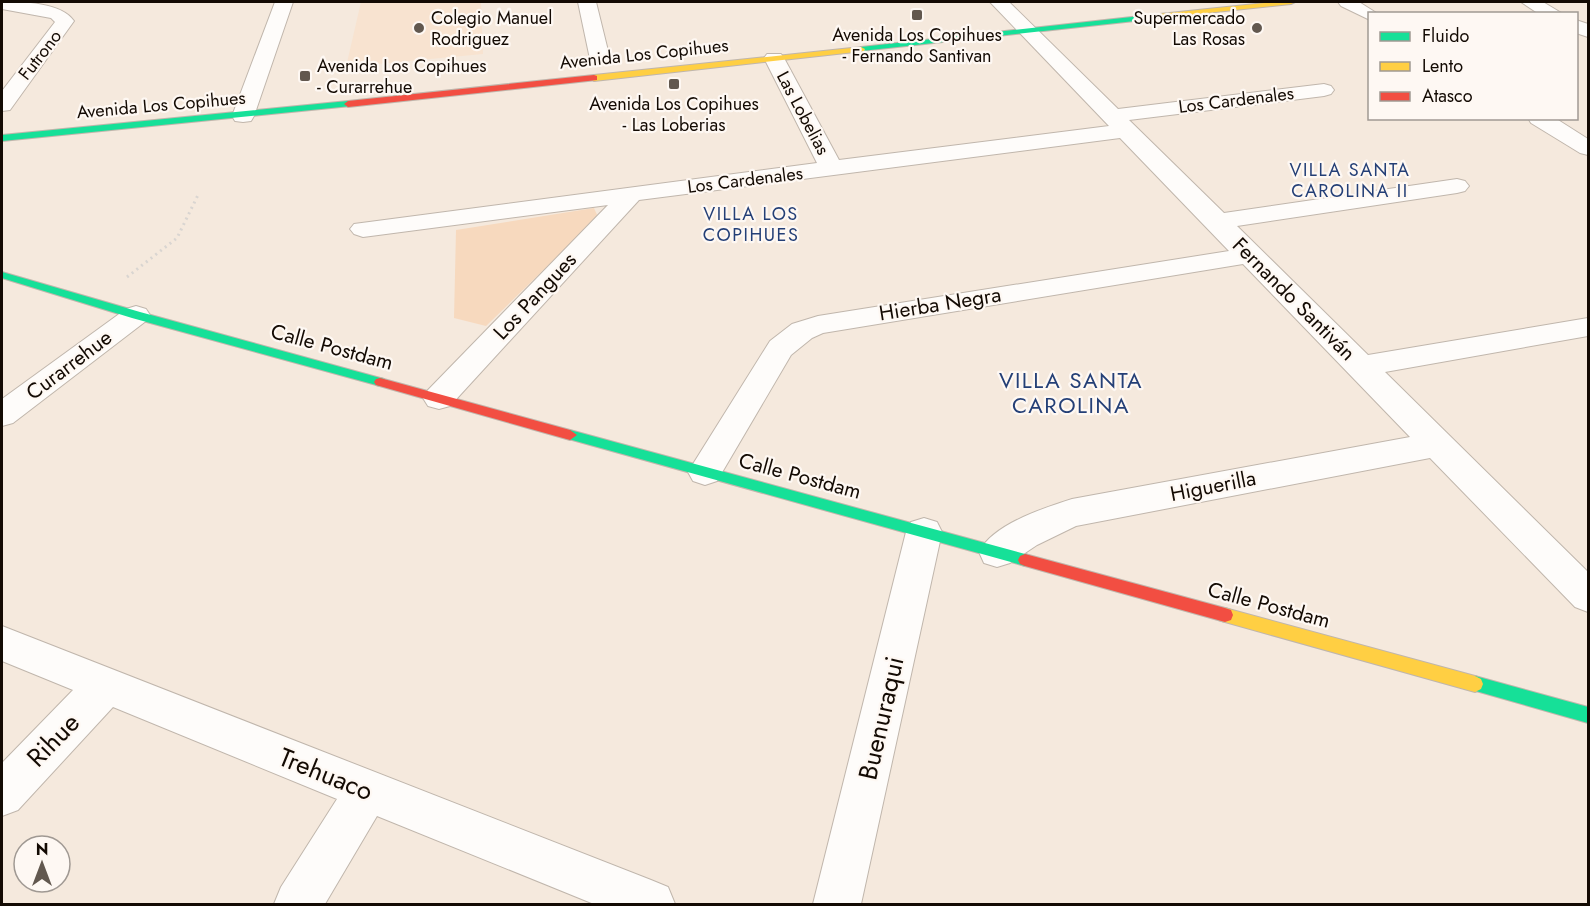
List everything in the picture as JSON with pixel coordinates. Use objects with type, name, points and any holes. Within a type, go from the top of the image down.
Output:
[{"type":"main road","name":"Avenida Los Copihues","points":[[2,138],[243,116],[774,58],[1012,16],[1291,2]]},
{"type":"main road","name":"Calle Postdam","points":[[2,276],[136,315],[1588,715]]},
{"type":"street","points":[[2,4],[48,12],[73,2]]},
{"type":"street","points":[[243,116],[284,2]]},
{"type":"street","points":[[587,2],[600,59]]},
{"type":"street","points":[[1347,2],[1368,14]]},
{"type":"street","points":[[1530,2],[1550,12]]},
{"type":"street","name":"Futrono","points":[[5,112],[64,24],[63,18],[48,12]]},
{"type":"street","name":"Fernando Santiván","points":[[1012,16],[1588,596]]},
{"type":"street","name":"Las Lobelias","points":[[774,58],[832,169]]},
{"type":"street","name":"Los Cardenales","points":[[363,229],[832,169],[1324,90]]},
{"type":"street","points":[[1542,120],[1588,148]]},
{"type":"street","points":[[1217,222],[1457,186]]},
{"type":"street","name":"Los Pangues","points":[[439,398],[631,195]]},
{"type":"street","name":"Hierba Negra","points":[[705,472],[780,348],[802,332],[818,325],[1251,255]]},
{"type":"street","name":"Curarrehue","points":[[2,415],[136,315]]},
{"type":"street","points":[[1360,366],[1588,327]]},
{"type":"street","name":"Higuerilla","points":[[997,552],[1019,535],[1072,513],[1438,444]]},
{"type":"street","name":"Buenuraqui","points":[[837,904],[924,532]]},
{"type":"street","name":"Trehuaco","points":[[2,643],[651,904]]},
{"type":"street","name":"Rihue","points":[[2,794],[105,686]]},
{"type":"street","points":[[298,904],[367,791]]},
{"type":"path","points":[[93,303],[177,238],[200,193]]},
{"type":"shaded area","name":"Colegio Manuel Rodriguez","points":[[361,2],[481,2],[483,54],[346,67]]},
{"type":"shaded area","points":[[594,208],[598,217],[486,326],[454,318],[456,230]]},
{"type":"traffic: fast","points":[[861,49],[1150,17]]},
{"type":"traffic: fast","points":[[2,138],[348,104]]},
{"type":"traffic: fast","points":[[2,275],[136,315],[380,382]]},
{"type":"traffic: fast","points":[[570,435],[1025,560]]},
{"type":"traffic: fast","points":[[1475,684],[1588,715]]},
{"type":"traffic: slow","points":[[1150,17],[1291,2]]},
{"type":"traffic: slow","points":[[594,78],[861,49]]},
{"type":"traffic: slow","points":[[1225,615],[1475,684]]},
{"type":"traffic: jam","points":[[348,104],[594,78]]},
{"type":"traffic: jam","points":[[380,382],[570,435]]},
{"type":"traffic: jam","points":[[1025,560],[1225,615]]},
{"type":"place","name":"Avenida Los Copihues - Fernando Santivan","points":[[917,15]]},
{"type":"place","name":"Colegio Manuel Rodriguez","points":[[419,28]]},
{"type":"place","name":"Supermercado Las Rosas","points":[[1257,28]]},
{"type":"place","name":"Avenida Los Copihues - Curarrehue","points":[[305,76]]},
{"type":"place","name":"Avenida Los Copihues - Las Loberias","points":[[674,84]]},
{"type":"district","name":"VILLA SANTA CAROLINA II","points":[[1350,180]]},
{"type":"district","name":"VILLA LOS COPIHUES","points":[[751,224]]},
{"type":"district","name":"VILLA SANTA CAROLINA","points":[[1071,392]]}]
